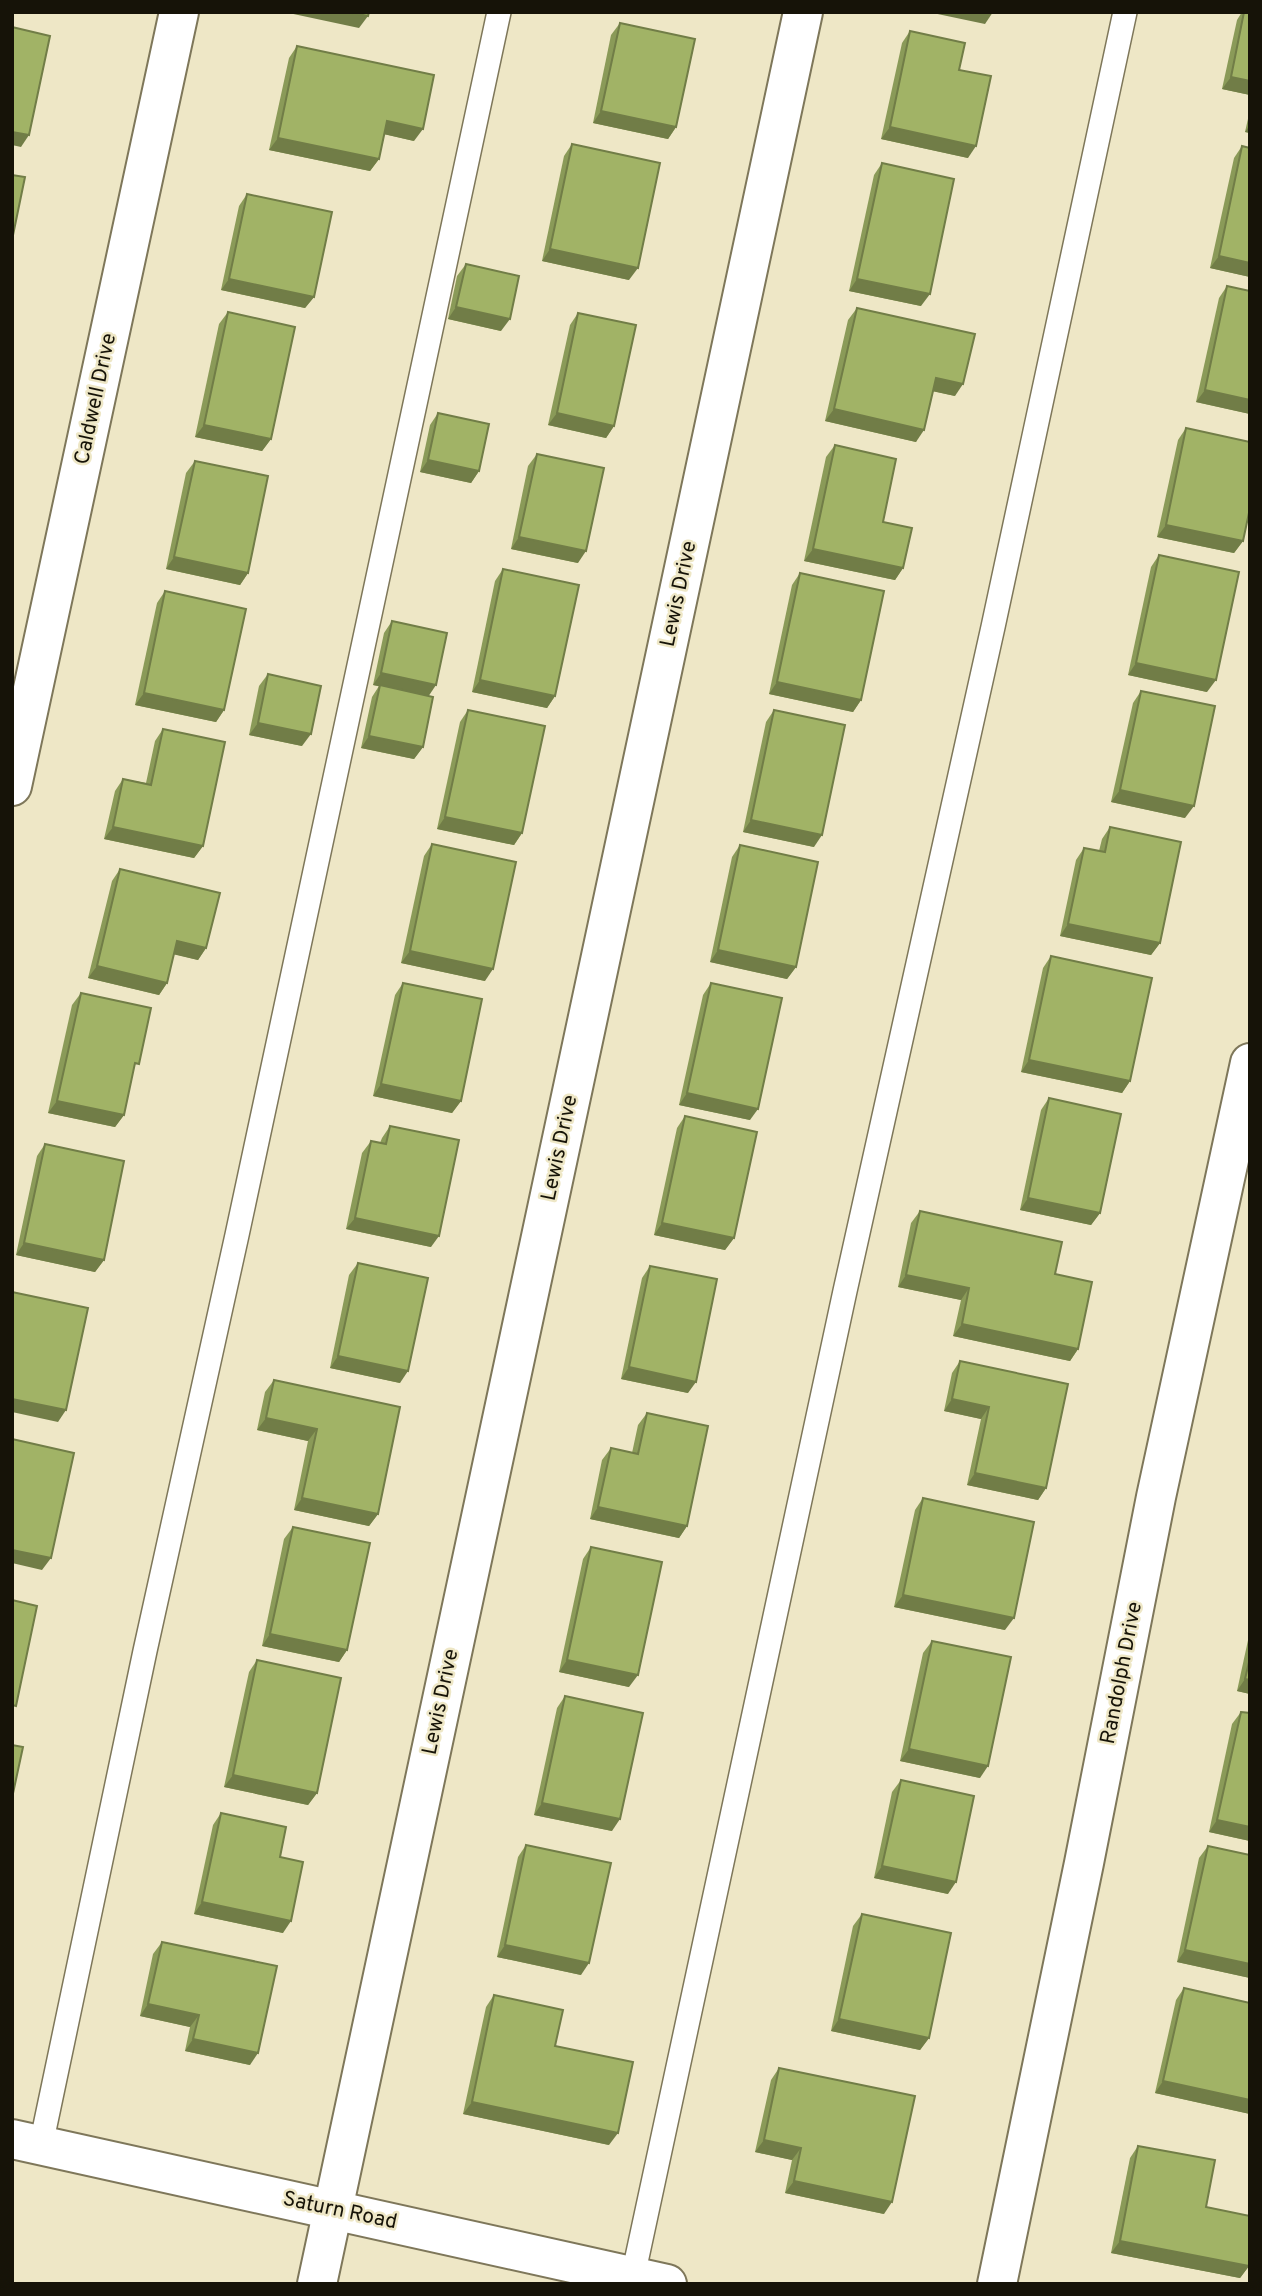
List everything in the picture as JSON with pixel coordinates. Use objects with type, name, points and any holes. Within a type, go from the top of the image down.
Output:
[{"type":"street","name":"Caldwell Drive","points":[[12,786],[179,12]]},
{"type":"street","name":"Lewis Drive","points":[[317,2284],[803,12]]},
{"type":"street","name":"Randolph Drive","points":[[997,2284],[1159,1483],[1250,1063]]},
{"type":"street","name":"Saturn Road","points":[[27,2142],[650,2280]]},
{"type":"lane","points":[[27,2142],[145,1651],[237,1235],[499,12]]},
{"type":"lane","points":[[650,2280],[845,1290],[993,627],[1125,12]]},
{"type":"building","points":[[348,12],[369,12],[368,16]]},
{"type":"building","points":[[1244,12],[1250,12],[1250,81],[1231,77]]},
{"type":"building","points":[[620,23],[695,39],[676,127],[601,111]]},
{"type":"building","points":[[12,27],[50,36],[29,135],[12,132]]},
{"type":"building","points":[[910,31],[965,43],[959,70],[991,76],[976,146],[890,127]]},
{"type":"building","points":[[297,46],[434,75],[423,129],[387,121],[379,159],[278,138]]},
{"type":"building","points":[[572,144],[660,163],[638,268],[550,249]]},
{"type":"building","points":[[1242,146],[1250,148],[1250,263],[1219,256]]},
{"type":"building","points":[[882,163],[954,179],[930,294],[857,279]]},
{"type":"building","points":[[12,175],[25,177],[12,240]]},
{"type":"building","points":[[247,194],[332,212],[314,297],[229,279]]},
{"type":"building","points":[[466,264],[519,276],[510,319],[456,307]]},
{"type":"building","points":[[1227,286],[1250,291],[1250,400],[1205,390]]},
{"type":"building","points":[[857,308],[975,334],[963,384],[936,378],[924,430],[834,409]]},
{"type":"building","points":[[228,312],[295,327],[271,439],[204,425]]},
{"type":"building","points":[[578,313],[636,325],[614,426],[557,413]]},
{"type":"building","points":[[438,413],[489,424],[479,471],[428,460]]},
{"type":"building","points":[[1186,428],[1250,442],[1250,508],[1243,541],[1166,525]]},
{"type":"building","points":[[835,445],[896,459],[883,522],[912,528],[903,568],[813,549]]},
{"type":"building","points":[[537,454],[604,468],[586,551],[519,537]]},
{"type":"building","points":[[195,461],[268,476],[248,573],[174,557]]},
{"type":"building","points":[[1159,555],[1239,572],[1216,680],[1136,663]]},
{"type":"building","points":[[503,569],[579,585],[555,696],[480,680]]},
{"type":"building","points":[[800,573],[884,591],[861,700],[777,682]]},
{"type":"building","points":[[165,591],[246,609],[224,710],[144,693]]},
{"type":"building","points":[[392,621],[447,633],[436,685],[381,673]]},
{"type":"building","points":[[268,674],[321,686],[311,734],[258,723]]},
{"type":"building","points":[[380,685],[433,697],[423,747],[369,736]]},
{"type":"building","points":[[1141,691],[1215,706],[1194,806],[1120,790]]},
{"type":"building","points":[[468,710],[545,726],[522,833],[445,817]]},
{"type":"building","points":[[774,710],[845,725],[822,835],[751,820]]},
{"type":"building","points":[[163,729],[225,742],[203,846],[113,827],[123,779],[151,785]]},
{"type":"building","points":[[1110,827],[1181,842],[1160,943],[1068,924],[1084,848],[1105,852]]},
{"type":"building","points":[[432,844],[516,862],[493,969],[410,951]]},
{"type":"building","points":[[740,845],[818,862],[796,967],[718,950]]},
{"type":"building","points":[[120,869],[220,893],[206,948],[177,941],[167,983],[97,966]]},
{"type":"building","points":[[1051,956],[1152,978],[1130,1081],[1029,1060]]},
{"type":"building","points":[[403,983],[482,999],[461,1101],[381,1084]]},
{"type":"building","points":[[711,983],[782,998],[758,1109],[687,1093]]},
{"type":"building","points":[[81,993],[151,1008],[124,1115],[57,1101]]},
{"type":"building","points":[[1049,1098],[1121,1114],[1100,1213],[1028,1198]]},
{"type":"building","points":[[685,1116],[757,1132],[734,1238],[662,1223]]},
{"type":"building","points":[[390,1126],[459,1140],[439,1236],[355,1218],[371,1141],[386,1144]]},
{"type":"building","points":[[45,1144],[124,1161],[104,1260],[24,1243]]},
{"type":"building","points":[[920,1211],[1062,1242],[1055,1274],[1092,1282],[1078,1349],[962,1324],[969,1288],[906,1275]]},
{"type":"building","points":[[358,1263],[428,1278],[408,1371],[338,1356]]},
{"type":"building","points":[[650,1266],[717,1279],[696,1382],[629,1367]]},
{"type":"building","points":[[12,1292],[88,1308],[66,1410],[12,1399]]},
{"type":"building","points":[[960,1361],[1068,1384],[1046,1488],[975,1473],[989,1407],[952,1399]]},
{"type":"building","points":[[274,1380],[400,1407],[378,1514],[302,1498],[317,1429],[266,1418]]},
{"type":"building","points":[[647,1413],[708,1426],[687,1526],[598,1507],[611,1448],[638,1454]]},
{"type":"building","points":[[12,1439],[74,1453],[51,1558],[12,1550]]},
{"type":"building","points":[[923,1498],[1034,1522],[1014,1618],[903,1595]]},
{"type":"building","points":[[293,1527],[370,1543],[347,1650],[270,1634]]},
{"type":"building","points":[[591,1547],[662,1562],[638,1675],[567,1660]]},
{"type":"building","points":[[12,1600],[37,1606],[16,1706],[12,1705]]},
{"type":"building","points":[[932,1641],[1011,1657],[988,1766],[909,1749]]},
{"type":"building","points":[[1250,1658],[1250,1680],[1245,1679]]},
{"type":"building","points":[[257,1660],[341,1678],[317,1793],[233,1775]]},
{"type":"building","points":[[565,1696],[643,1713],[620,1819],[542,1803]]},
{"type":"building","points":[[1241,1712],[1250,1713],[1250,1827],[1217,1820]]},
{"type":"building","points":[[12,1745],[23,1747],[12,1798]]},
{"type":"building","points":[[901,1780],[974,1796],[956,1882],[882,1866]]},
{"type":"building","points":[[221,1813],[286,1827],[280,1857],[303,1862],[291,1921],[202,1902]]},
{"type":"building","points":[[526,1845],[611,1863],[589,1963],[505,1945]]},
{"type":"building","points":[[1208,1846],[1250,1855],[1250,1964],[1185,1950]]},
{"type":"building","points":[[862,1914],[951,1933],[929,2038],[839,2019]]},
{"type":"building","points":[[162,1942],[277,1966],[258,2053],[193,2039],[199,2015],[148,2004]]},
{"type":"building","points":[[1184,1988],[1250,2003],[1250,2100],[1163,2081]]},
{"type":"building","points":[[494,1995],[563,2010],[555,2046],[633,2062],[618,2133],[472,2102]]},
{"type":"building","points":[[779,2068],[915,2096],[892,2202],[794,2181],[801,2148],[764,2140]]},
{"type":"building","points":[[1138,2146],[1215,2160],[1206,2207],[1250,2216],[1249,2266],[1120,2241]]}]
